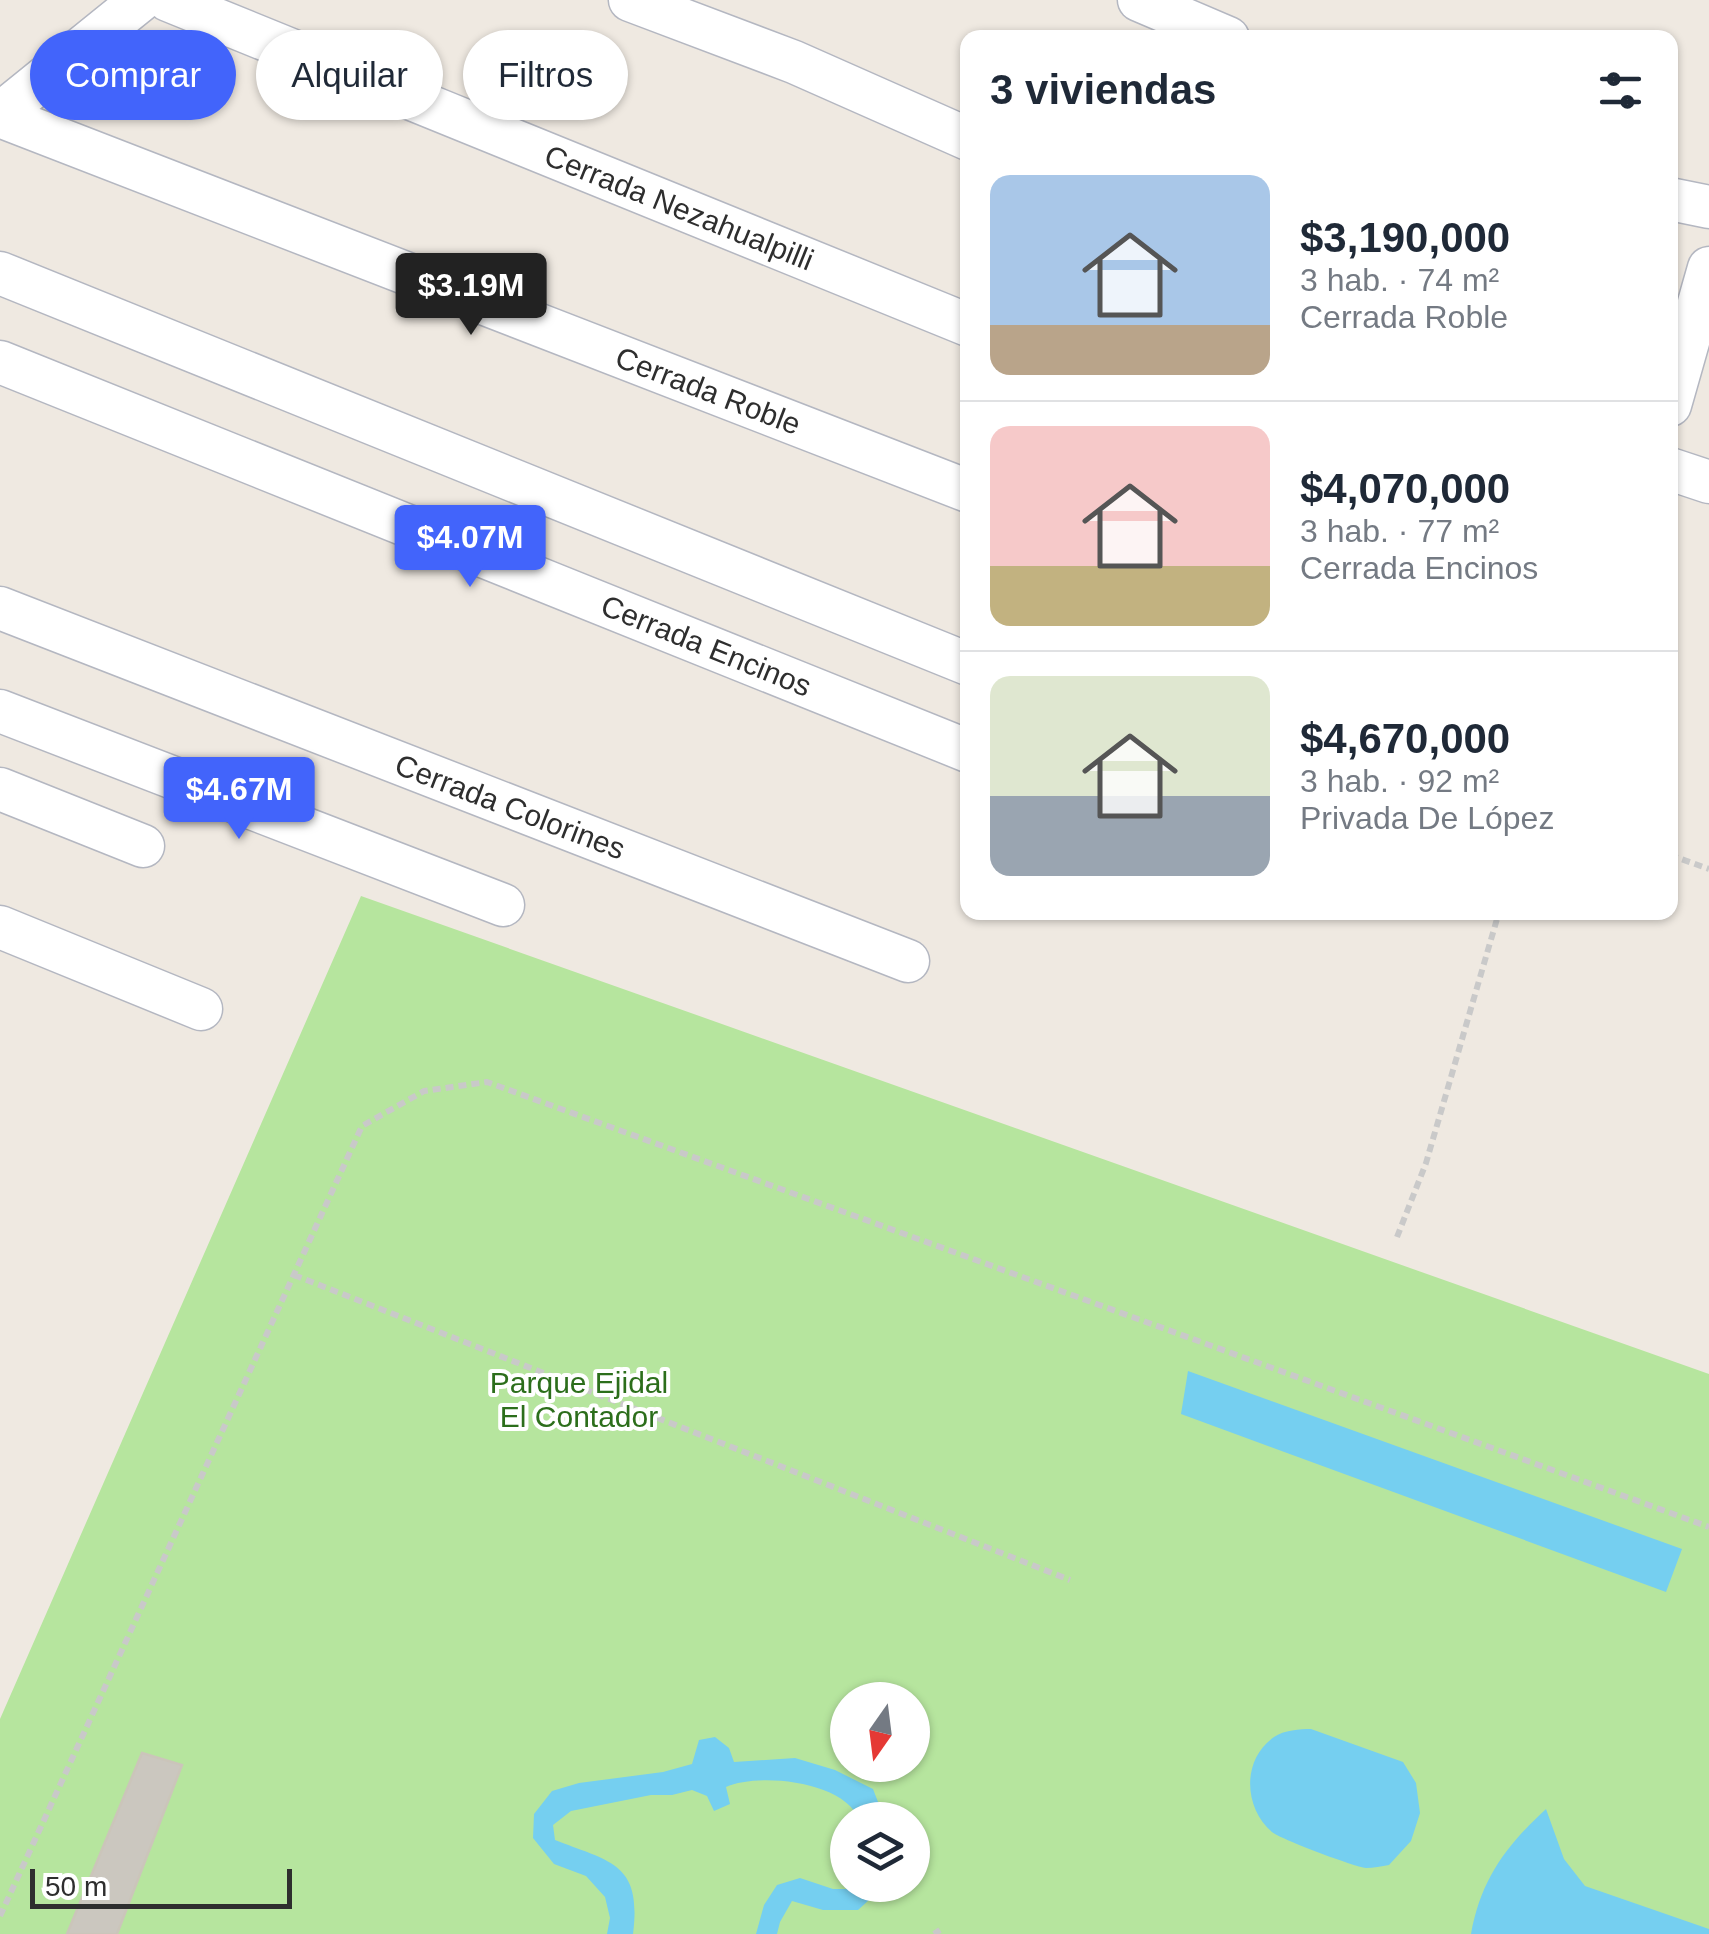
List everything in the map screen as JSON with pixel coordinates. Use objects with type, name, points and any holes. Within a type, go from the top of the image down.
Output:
[{"type":"street","points":[[0,115],[140,0]]},
{"type":"street","name":"Cerrada Nezahualpilli","points":[[168,0],[960,322]]},
{"type":"street","points":[[630,0],[794,62],[960,135]]},
{"type":"street","points":[[1140,0],[1209,30]]},
{"type":"street","name":"Cerrada Roble","points":[[0,115],[960,488]]},
{"type":"street","points":[[1678,201],[1709,207]]},
{"type":"street","points":[[1678,376],[1709,268]]},
{"type":"street","points":[[0,273],[960,661]]},
{"type":"street","name":"Cerrada Encinos","points":[[0,362],[960,748]]},
{"type":"street","points":[[1678,472],[1709,482]]},
{"type":"street","name":"Cerrada Colorines","points":[[0,608],[908,962]]},
{"type":"street","points":[[0,711],[504,905]]},
{"type":"street","points":[[0,789],[143,846]]},
{"type":"street","points":[[0,927],[201,1009]]},
{"type":"path","points":[[1678,857],[1709,869]]},
{"type":"path","points":[[1396,1236],[1426,1163],[1498,920]]},
{"type":"path","points":[[0,1916],[362,1126],[424,1091],[487,1082],[1709,1527]]},
{"type":"path","points":[[294,1275],[1070,1580]]},
{"type":"green space","name":"Parque Ejidal El Contador","points":[[361,896],[1709,1374],[1709,1934],[0,1934],[0,1719]]},
{"type":"water","points":[[1188,1371],[1682,1549],[1666,1592],[1181,1414]]},
{"type":"water","points":[[1311,1729],[1403,1762],[1416,1783],[1420,1813],[1411,1841],[1389,1865],[1366,1868],[1302,1846],[1272,1832],[1256,1810],[1251,1771],[1263,1747],[1282,1733]]},
{"type":"water","points":[[715,1737],[729,1748],[734,1762],[795,1758],[830,1768],[830,1782],[859,1782],[873,1789],[878,1802],[845,1802],[820,1788],[758,1780],[726,1787],[730,1804],[714,1811],[707,1796],[692,1790],[571,1811],[553,1825],[555,1840],[607,1861],[627,1879],[632,1892],[633,1934],[607,1934],[610,1918],[605,1897],[586,1876],[554,1864],[533,1838],[534,1814],[552,1791],[692,1764],[699,1740]]},
{"type":"water","points":[[1546,1809],[1564,1859],[1585,1886],[1709,1929],[1709,1934],[1471,1934],[1481,1896],[1497,1865]]},
{"type":"water","points":[[800,1878],[830,1888],[830,1902],[867,1902],[858,1910],[823,1910],[792,1901],[777,1934],[756,1934],[764,1905],[777,1885]]},
{"type":"building","points":[[142,1753],[182,1765],[117,1934],[67,1934]]}]
